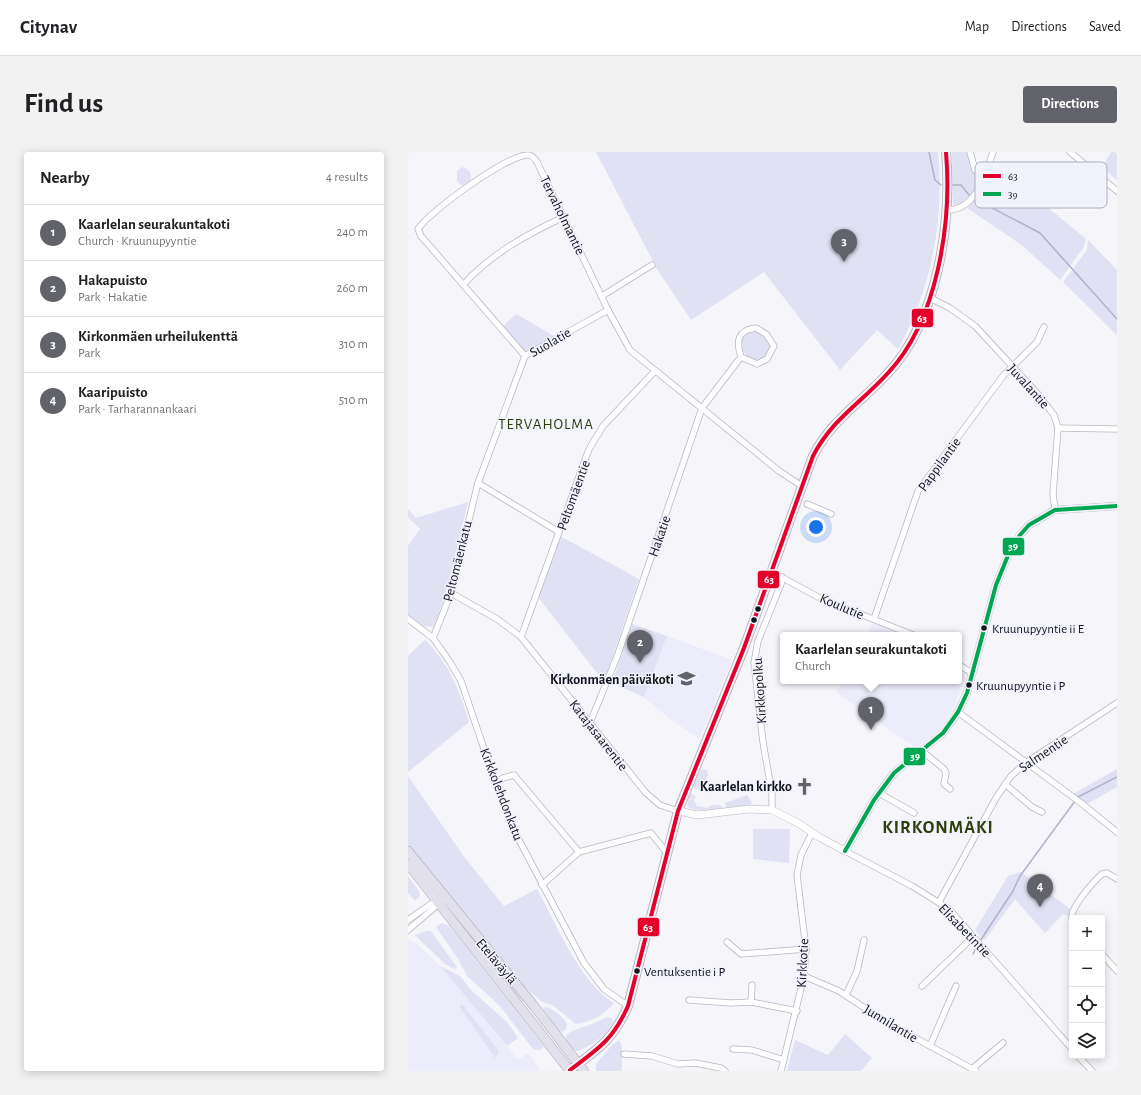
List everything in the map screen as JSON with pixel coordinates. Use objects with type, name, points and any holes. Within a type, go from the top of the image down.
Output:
[{"type":"highway","name":"Eteläväylä","points":[[408,851],[440,901],[570,1071]]},
{"type":"highway","name":"Eteläväylä","points":[[408,864],[534,1006],[581,1068]]},
{"type":"main road","points":[[570,1071],[581,1068],[610,1038],[619,1025],[628,1006],[678,811],[744,648],[813,456],[825,437],[843,414],[888,374],[906,350],[930,298],[939,257],[946,210],[946,152]]},
{"type":"street","points":[[970,152],[975,170]]},
{"type":"street","points":[[989,162],[993,152]]},
{"type":"street","points":[[1070,152],[1082,162]]},
{"type":"street","name":"Tervaholmantie","points":[[525,356],[421,236],[418,229],[428,218],[478,178],[520,157],[531,156],[537,162],[608,310],[630,350],[779,471],[802,486]]},
{"type":"street","points":[[1107,183],[1117,191]]},
{"type":"street","points":[[946,210],[961,209],[972,199],[975,193]]},
{"type":"street","points":[[464,284],[479,269],[510,245],[564,216]]},
{"type":"street","points":[[602,296],[652,265]]},
{"type":"street","name":"Juvalantie","points":[[930,298],[968,319],[1050,409],[1057,420],[1058,428],[1053,494],[1055,510]]},
{"type":"street","name":"Suolatie","points":[[478,483],[525,356],[608,310]]},
{"type":"street","name":"Pappilantie","points":[[874,619],[918,491],[1004,376],[1032,347],[1044,327]]},
{"type":"street","points":[[752,329],[760,330],[772,340],[774,346],[772,351],[763,362],[757,364],[752,363],[741,357],[738,339],[747,331],[752,329]]},
{"type":"street","name":"Hakatie","points":[[590,724],[621,647],[702,408],[741,357]]},
{"type":"street","name":"Peltomäentie","points":[[521,636],[589,449],[603,426],[655,371]]},
{"type":"street","points":[[1058,428],[1117,429]]},
{"type":"street","points":[[478,483],[559,532]]},
{"type":"street","name":"Peltomäenkatu","points":[[433,638],[451,593],[478,483]]},
{"type":"street","points":[[807,504],[832,514]]},
{"type":"street","points":[[845,851],[879,793],[894,773],[943,733],[958,712],[972,673],[996,585],[1009,553],[1020,535],[1029,525],[1055,510],[1117,506]]},
{"type":"street","name":"Koulutie","points":[[772,572],[820,598],[906,632]]},
{"type":"street","name":"Kirkkopolku","points":[[772,810],[772,794],[762,742],[754,663],[758,641],[781,584],[782,577]]},
{"type":"street","name":"Katajasaarentie","points":[[451,593],[497,619],[521,636],[590,724],[653,800],[660,805],[678,811]]},
{"type":"street","name":"Kirkkolehdonkatu","points":[[408,619],[433,638],[461,680],[506,814],[584,963],[609,994],[628,1006]]},
{"type":"street","points":[[962,667],[972,673]]},
{"type":"street","name":"Salmentie","points":[[939,902],[1005,784],[1011,776],[1027,762],[1117,703]]},
{"type":"street","points":[[958,712],[1027,762],[1117,832]]},
{"type":"street","points":[[921,750],[944,769],[946,773],[944,784],[950,789]]},
{"type":"street","points":[[495,783],[503,778],[514,775],[579,852]]},
{"type":"street","points":[[1005,784],[1032,807],[1042,812]]},
{"type":"street","points":[[879,793],[914,813]]},
{"type":"street","points":[[678,811],[698,815],[749,809],[772,810]]},
{"type":"street","name":"Elisabetintie","points":[[772,810],[798,823],[812,833],[939,902],[949,909],[1069,1046]]},
{"type":"street","points":[[542,885],[579,852],[651,833],[667,853]]},
{"type":"street","name":"Kirkkotie","points":[[781,1071],[797,1011],[804,976],[806,949],[797,875],[801,855],[812,833]]},
{"type":"street","points":[[1072,915],[1076,905],[1102,874],[1107,873],[1117,879]]},
{"type":"street","points":[[408,920],[440,901]]},
{"type":"street","points":[[408,929],[440,901]]},
{"type":"street","points":[[846,996],[857,970],[864,940]]},
{"type":"street","points":[[922,986],[977,941]]},
{"type":"street","points":[[727,942],[741,954],[806,949]]},
{"type":"street","points":[[1105,957],[1117,971]]},
{"type":"street","name":"Junnilantie","points":[[804,976],[827,984],[886,1022],[975,1070]]},
{"type":"street","points":[[751,1002],[752,985]]},
{"type":"street","points":[[930,1046],[956,986]]},
{"type":"street","points":[[689,1000],[731,1003],[751,1002],[797,1011]]},
{"type":"street","points":[[975,1070],[1003,1043]]},
{"type":"street","points":[[733,1049],[752,1050],[784,1060]]},
{"type":"street","points":[[624,1054],[652,1056],[678,1064],[695,1063],[721,1068],[725,1071]]},
{"type":"street","points":[[1081,1059],[1092,1071]]},
{"type":"shaded area","points":[[596,152],[938,152],[940,177],[939,202],[933,254],[919,303],[898,349],[877,330],[840,370],[764,272],[691,320],[657,269]]},
{"type":"shaded area","points":[[952,152],[968,152],[975,166],[975,190],[963,203],[953,206]]},
{"type":"shaded area","points":[[1111,152],[1117,152],[1117,180],[1107,172],[1107,162],[1105,162]]},
{"type":"shaded area","points":[[462,167],[468,170],[471,176],[470,181],[462,186],[457,181],[457,171]]},
{"type":"shaded area","points":[[975,198],[975,208],[1048,208],[1086,239],[1083,248],[1060,280],[1023,246],[967,208]]},
{"type":"shaded area","points":[[1088,240],[1117,270],[1117,335],[1063,282],[1087,250]]},
{"type":"shaded area","points":[[516,314],[554,336],[526,352],[503,326]]},
{"type":"shaded area","points":[[753,331],[765,336],[771,347],[762,360],[757,362],[748,358],[740,347],[742,336]]},
{"type":"shaded area","points":[[468,502],[445,596],[434,627],[423,626],[408,615],[408,546],[420,529],[408,517],[408,509],[416,518]]},
{"type":"shaded area","points":[[560,536],[639,579],[604,682],[538,597]]},
{"type":"shaded area","points":[[872,623],[895,632],[869,632]]},
{"type":"shaded area","points":[[632,624],[667,636],[644,697],[612,683]]},
{"type":"shaded area","name":"Kirkonmäen päiväkoti","points":[[667,636],[732,660],[699,739],[669,718],[644,697]]},
{"type":"shaded area","points":[[425,640],[441,658],[447,668],[457,688],[469,722],[408,772],[408,656]]},
{"type":"shaded area","points":[[962,673],[965,677],[953,709],[940,729],[916,748],[836,692],[841,684],[962,684]]},
{"type":"shaded area","points":[[701,769],[707,770],[708,776],[700,790],[693,787]]},
{"type":"shaded area","points":[[1117,769],[1117,787],[1087,804],[1073,794]]},
{"type":"shaded area","points":[[408,776],[465,858],[504,906],[537,889],[580,967],[602,994],[614,1003],[606,1011],[592,1020],[576,1024],[552,1005],[542,1002],[526,988],[408,846]]},
{"type":"shaded area","points":[[690,794],[693,794],[696,797],[694,800],[697,806],[708,808],[711,805],[720,805],[724,809],[706,812],[689,808],[687,803]]},
{"type":"shaded area","points":[[747,795],[752,803],[750,805],[727,809],[725,803]]},
{"type":"shaded area","points":[[753,829],[790,829],[789,863],[753,859]]},
{"type":"shaded area","points":[[1021,872],[1070,909],[1069,916],[1063,914],[1045,933],[1015,899],[984,941],[975,930],[1008,876]]},
{"type":"shaded area","points":[[408,876],[419,891],[420,896],[415,901],[408,893]]},
{"type":"shaded area","points":[[442,923],[449,926],[456,934],[544,1047],[539,1050],[533,1049],[500,1006],[467,976],[458,959],[436,927]]},
{"type":"shaded area","points":[[430,930],[457,967],[454,969],[445,964],[415,935]]},
{"type":"shaded area","points":[[469,934],[525,1000],[523,1002],[508,986],[468,935]]},
{"type":"shaded area","points":[[408,939],[418,945],[440,966],[518,1060],[528,1053],[541,1071],[408,1071]]},
{"type":"shaded area","points":[[440,966],[460,976],[472,991],[508,1023],[518,1038],[507,1046]]},
{"type":"shaded area","points":[[462,1004],[499,1051],[495,1058],[459,1006]]},
{"type":"shaded area","points":[[543,1008],[551,1009],[560,1015],[567,1024],[566,1030],[561,1032],[557,1029]]},
{"type":"shaded area","points":[[607,1017],[612,1018],[613,1022],[610,1027],[603,1036],[588,1047],[577,1051],[570,1048],[565,1041],[567,1034]]},
{"type":"shaded area","points":[[845,1034],[872,1058],[861,1071],[787,1071],[795,1040],[828,1055]]},
{"type":"shaded area","points":[[619,1040],[622,1047],[622,1071],[596,1071],[596,1064],[611,1046]]},
{"type":"waterway","points":[[929,152],[935,180],[941,185]]},
{"type":"waterway","points":[[953,185],[961,185],[969,195]]},
{"type":"waterway","points":[[992,208],[1040,233],[1117,319]]},
{"type":"waterway","points":[[980,941],[1013,891],[1020,876],[1078,797],[1117,777]]},
{"type":"waterway","points":[[973,954],[978,944]]},
{"type":"transit line","name":"63","points":[[570,1070],[604,1043],[617,1027],[628,1006],[678,811],[744,648],[813,456],[829,431],[838,421],[888,373],[905,351],[919,326],[930,298],[938,269],[943,239],[946,209],[946,152]]},
{"type":"transit line","name":"39","points":[[845,851],[874,800],[894,773],[943,733],[958,712],[967,693],[996,585],[1009,553],[1020,535],[1029,525],[1055,510],[1117,506]]},
{"type":"place","name":"Kirkonmäen urheilukenttä","points":[[844,262]]},
{"type":"place","name":"Kruunupyyntie ii E","points":[[984,628]]},
{"type":"place","name":"Hakapuisto","points":[[640,663]]},
{"type":"place","name":"Kirkonmäen päiväkoti","points":[[687,679]]},
{"type":"place","name":"Kruunupyyntie i P","points":[[969,685]]},
{"type":"place","name":"Kaarlelan seurakuntakoti","points":[[871,730]]},
{"type":"place","name":"Kaarlelan kirkko","points":[[805,786]]},
{"type":"place","name":"Kaaripuisto","points":[[1040,907]]},
{"type":"place","name":"Ventuksentie i P","points":[[637,971]]},
{"type":"district","name":"TERVAHOLMA","points":[[546,424]]},
{"type":"district","name":"KIRKONMÄKI","points":[[938,827]]}]
